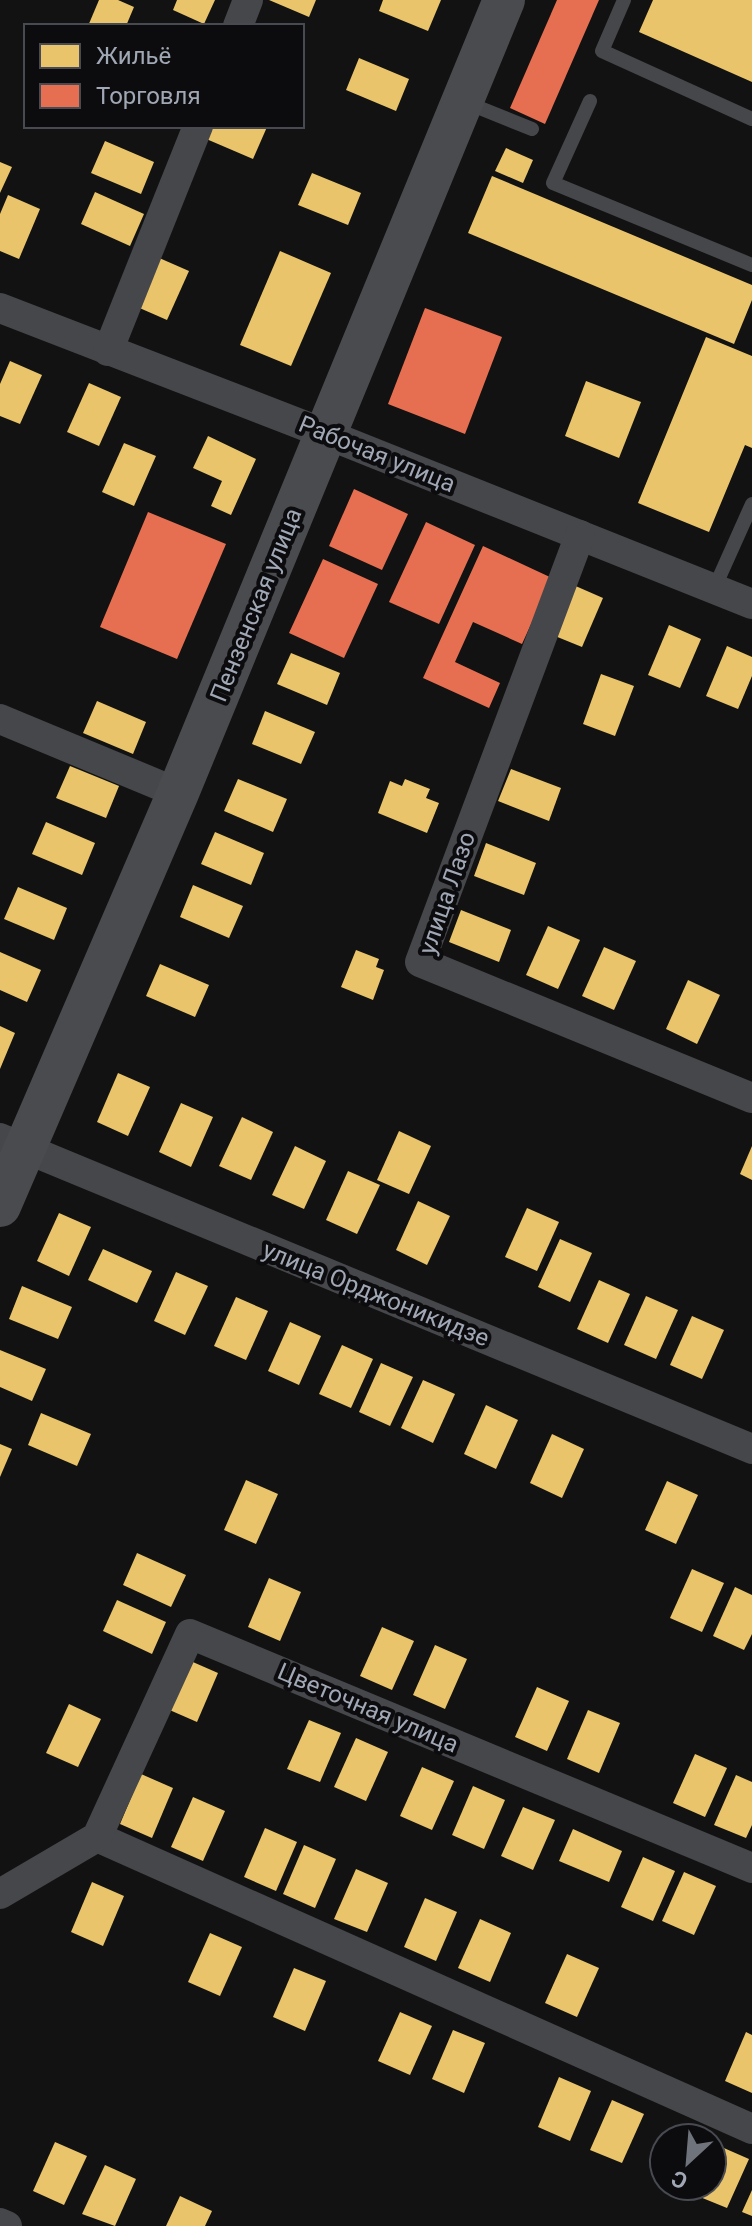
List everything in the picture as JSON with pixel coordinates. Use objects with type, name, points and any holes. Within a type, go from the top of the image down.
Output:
[{"type":"street","points":[[239,24],[248,0]]},
{"type":"street","name":"Пензенская улица","points":[[0,1206],[12,1144],[178,793],[504,0]]},
{"type":"street","points":[[108,351],[197,128]]},
{"type":"street","name":"Рабочая улица","points":[[0,308],[752,604]]},
{"type":"street","name":"улица Лазо","points":[[580,535],[420,962],[752,1098]]},
{"type":"street","points":[[0,719],[178,793]]},
{"type":"street","name":"улица Орджоникидзе","points":[[12,1144],[752,1449]]},
{"type":"street","name":"Цветочная улица","points":[[97,1837],[190,1634],[752,1868]]},
{"type":"street","points":[[0,1894],[97,1837],[752,2129]]},
{"type":"street","points":[[0,2223],[7,2226]]},
{"type":"lane","points":[[624,0],[602,51],[752,119]]},
{"type":"lane","points":[[463,101],[532,129]]},
{"type":"lane","points":[[590,101],[553,183],[752,265]]},
{"type":"lane","points":[[714,589],[752,504]]},
{"type":"building: Жильё","points":[[99,0],[118,0],[134,7],[127,24],[89,24]]},
{"type":"building: Жильё","points":[[177,0],[215,0],[204,24],[173,10]]},
{"type":"building: Жильё","points":[[269,0],[316,0],[309,17]]},
{"type":"building: Жильё","points":[[383,0],[441,0],[428,31],[379,11]]},
{"type":"building: Жильё","points":[[653,0],[752,0],[752,82],[639,32]]},
{"type":"building: Жильё","points":[[359,58],[409,79],[396,111],[346,90]]},
{"type":"building: Жильё","points":[[208,128],[267,128],[253,159],[204,138]]},
{"type":"building: Жильё","points":[[105,141],[154,162],[141,194],[91,173]]},
{"type":"building: Жильё","points":[[506,148],[533,160],[523,183],[495,171]]},
{"type":"building: Жильё","points":[[0,162],[12,167],[0,193]]},
{"type":"building: Жильё","points":[[312,173],[361,193],[348,225],[298,205]]},
{"type":"building: Жильё","points":[[492,176],[752,285],[752,300],[734,344],[468,233]]},
{"type":"building: Жильё","points":[[95,192],[144,214],[130,246],[81,224]]},
{"type":"building: Жильё","points":[[8,195],[40,209],[19,259],[0,251],[0,214]]},
{"type":"building: Жильё","points":[[280,251],[331,273],[291,366],[240,345]]},
{"type":"building: Жильё","points":[[157,257],[189,271],[167,320],[135,306]]},
{"type":"building: Жильё","points":[[706,337],[752,356],[752,448],[745,445],[709,532],[638,503]]},
{"type":"building: Жильё","points":[[10,361],[42,375],[20,424],[0,416],[0,384]]},
{"type":"building: Жильё","points":[[586,381],[641,402],[619,458],[565,436]]},
{"type":"building: Жильё","points":[[89,383],[121,397],[99,446],[67,432]]},
{"type":"building: Жильё","points":[[208,436],[256,459],[231,515],[211,506],[222,481],[193,468]]},
{"type":"building: Жильё","points":[[124,443],[156,456],[134,506],[102,492]]},
{"type":"building: Жильё","points":[[571,584],[603,598],[582,647],[550,634]]},
{"type":"building: Жильё","points":[[669,625],[701,639],[680,688],[648,675]]},
{"type":"building: Жильё","points":[[727,646],[752,657],[752,676],[738,709],[706,696]]},
{"type":"building: Жильё","points":[[291,653],[340,673],[327,705],[277,684]]},
{"type":"building: Жильё","points":[[601,674],[634,686],[615,736],[583,724]]},
{"type":"building: Жильё","points":[[97,701],[146,722],[133,754],[83,733]]},
{"type":"building: Жильё","points":[[265,711],[315,732],[301,764],[252,744]]},
{"type":"building: Жильё","points":[[70,766],[119,786],[106,818],[56,798]]},
{"type":"building: Жильё","points":[[511,769],[561,788],[549,821],[498,801]]},
{"type":"building: Жильё","points":[[238,779],[287,799],[273,832],[224,811]]},
{"type":"building: Жильё","points":[[405,779],[430,789],[426,798],[439,803],[427,833],[378,813],[390,781],[402,786]]},
{"type":"building: Жильё","points":[[46,822],[95,843],[82,875],[32,854]]},
{"type":"building: Жильё","points":[[215,832],[264,853],[251,885],[201,864]]},
{"type":"building: Жильё","points":[[486,843],[536,863],[524,895],[474,876]]},
{"type":"building: Жильё","points":[[193,885],[243,906],[229,938],[180,917]]},
{"type":"building: Жильё","points":[[18,887],[67,908],[54,940],[4,919]]},
{"type":"building: Жильё","points":[[461,910],[511,930],[499,962],[449,942]]},
{"type":"building: Жильё","points":[[548,926],[580,940],[558,989],[526,975]]},
{"type":"building: Жильё","points":[[604,947],[636,961],[614,1010],[582,996]]},
{"type":"building: Жильё","points":[[356,950],[379,959],[376,967],[384,970],[373,1000],[341,987]]},
{"type":"building: Жильё","points":[[0,952],[41,970],[27,1002],[0,990]]},
{"type":"building: Жильё","points":[[160,964],[209,985],[195,1017],[146,996]]},
{"type":"building: Жильё","points":[[688,980],[720,995],[697,1044],[666,1029]]},
{"type":"building: Жильё","points":[[0,1026],[15,1033],[0,1069]]},
{"type":"building: Жильё","points":[[118,1073],[150,1087],[128,1136],[97,1122]]},
{"type":"building: Жильё","points":[[181,1103],[213,1117],[191,1167],[159,1152]]},
{"type":"building: Жильё","points":[[242,1117],[273,1132],[251,1180],[219,1166]]},
{"type":"building: Жильё","points":[[399,1131],[431,1146],[409,1194],[377,1180]]},
{"type":"building: Жильё","points":[[295,1146],[326,1161],[304,1209],[272,1195]]},
{"type":"building: Жильё","points":[[752,1146],[752,1180],[740,1174]]},
{"type":"building: Жильё","points":[[348,1171],[380,1185],[357,1234],[326,1220]]},
{"type":"building: Жильё","points":[[418,1201],[450,1216],[427,1265],[396,1250]]},
{"type":"building: Жильё","points":[[527,1208],[559,1222],[537,1271],[505,1257]]},
{"type":"building: Жильё","points":[[59,1213],[91,1227],[69,1276],[37,1261]]},
{"type":"building: Жильё","points":[[560,1239],[592,1253],[570,1302],[538,1287]]},
{"type":"building: Жильё","points":[[103,1249],[152,1271],[137,1303],[88,1280]]},
{"type":"building: Жильё","points":[[176,1272],[208,1286],[185,1335],[154,1321]]},
{"type":"building: Жильё","points":[[599,1280],[630,1294],[608,1343],[577,1329]]},
{"type":"building: Жильё","points":[[22,1286],[72,1307],[58,1339],[9,1319]]},
{"type":"building: Жильё","points":[[646,1296],[678,1310],[656,1359],[624,1345]]},
{"type":"building: Жильё","points":[[236,1297],[268,1311],[246,1360],[214,1346]]},
{"type":"building: Жильё","points":[[692,1316],[724,1330],[702,1379],[670,1365]]},
{"type":"building: Жильё","points":[[290,1322],[321,1336],[299,1385],[268,1371]]},
{"type":"building: Жильё","points":[[342,1345],[373,1359],[351,1408],[319,1394]]},
{"type":"building: Жильё","points":[[0,1350],[46,1369],[32,1401],[0,1387]]},
{"type":"building: Жильё","points":[[381,1363],[413,1377],[390,1426],[359,1412]]},
{"type":"building: Жильё","points":[[423,1380],[455,1394],[433,1443],[401,1428]]},
{"type":"building: Жильё","points":[[486,1405],[518,1420],[496,1469],[464,1454]]},
{"type":"building: Жильё","points":[[41,1413],[91,1434],[77,1466],[28,1445]]},
{"type":"building: Жильё","points":[[552,1434],[584,1449],[562,1498],[530,1483]]},
{"type":"building: Жильё","points":[[0,1444],[12,1449],[0,1477]]},
{"type":"building: Жильё","points":[[246,1480],[278,1494],[256,1544],[224,1530]]},
{"type":"building: Жильё","points":[[667,1481],[698,1495],[676,1544],[645,1530]]},
{"type":"building: Жильё","points":[[137,1553],[186,1575],[171,1607],[123,1585]]},
{"type":"building: Жильё","points":[[692,1569],[724,1583],[702,1632],[670,1618]]},
{"type":"building: Жильё","points":[[269,1578],[301,1592],[280,1641],[248,1627]]},
{"type":"building: Жильё","points":[[735,1587],[752,1595],[752,1634],[744,1650],[713,1636]]},
{"type":"building: Жильё","points":[[117,1600],[166,1622],[152,1654],[103,1631]]},
{"type":"building: Жильё","points":[[382,1627],[414,1641],[392,1690],[360,1676]]},
{"type":"building: Жильё","points":[[435,1645],[467,1659],[445,1709],[413,1695]]},
{"type":"building: Жильё","points":[[186,1659],[218,1673],[197,1722],[165,1708]]},
{"type":"building: Жильё","points":[[537,1687],[569,1701],[547,1751],[515,1737]]},
{"type":"building: Жильё","points":[[69,1704],[101,1719],[78,1767],[46,1753]]},
{"type":"building: Жильё","points":[[588,1710],[620,1723],[599,1773],[567,1759]]},
{"type":"building: Жильё","points":[[309,1720],[341,1733],[320,1782],[287,1769]]},
{"type":"building: Жильё","points":[[356,1738],[388,1752],[366,1801],[334,1787]]},
{"type":"building: Жильё","points":[[695,1754],[727,1768],[705,1817],[673,1803]]},
{"type":"building: Жильё","points":[[422,1767],[454,1781],[432,1830],[400,1816]]},
{"type":"building: Жильё","points":[[141,1774],[173,1788],[152,1838],[120,1824]]},
{"type":"building: Жильё","points":[[736,1775],[752,1782],[752,1825],[746,1838],[714,1825]]},
{"type":"building: Жильё","points":[[473,1786],[505,1800],[484,1849],[452,1835]]},
{"type":"building: Жильё","points":[[193,1797],[225,1811],[203,1861],[171,1847]]},
{"type":"building: Жильё","points":[[523,1807],[555,1820],[533,1870],[501,1856]]},
{"type":"building: Жильё","points":[[265,1828],[297,1842],[276,1891],[244,1877]]},
{"type":"building: Жильё","points":[[573,1829],[622,1851],[609,1882],[559,1861]]},
{"type":"building: Жильё","points":[[304,1845],[336,1859],[315,1908],[283,1894]]},
{"type":"building: Жильё","points":[[643,1857],[675,1871],[653,1921],[621,1907]]},
{"type":"building: Жильё","points":[[356,1869],[388,1883],[367,1932],[334,1919]]},
{"type":"building: Жильё","points":[[684,1872],[716,1886],[694,1935],[662,1921]]},
{"type":"building: Жильё","points":[[92,1882],[124,1896],[103,1946],[71,1932]]},
{"type":"building: Жильё","points":[[425,1898],[457,1912],[436,1961],[404,1947]]},
{"type":"building: Жильё","points":[[480,1919],[511,1933],[490,1982],[458,1968]]},
{"type":"building: Жильё","points":[[210,1933],[242,1947],[220,1996],[188,1982]]},
{"type":"building: Жильё","points":[[567,1954],[599,1968],[577,2017],[545,2003]]},
{"type":"building: Жильё","points":[[294,1968],[326,1981],[305,2031],[273,2017]]},
{"type":"building: Жильё","points":[[400,2012],[432,2026],[410,2075],[378,2061]]},
{"type":"building: Жильё","points":[[453,2030],[485,2043],[464,2093],[432,2079]]},
{"type":"building: Жильё","points":[[746,2032],[752,2035],[752,2093],[725,2081]]},
{"type":"building: Жильё","points":[[559,2077],[591,2091],[570,2141],[538,2127]]},
{"type":"building: Жильё","points":[[612,2100],[644,2114],[622,2163],[590,2150]]},
{"type":"building: Жильё","points":[[55,2142],[87,2156],[64,2205],[33,2191]]},
{"type":"building: Жильё","points":[[728,2150],[749,2159],[727,2208],[712,2202],[728,2202]]},
{"type":"building: Жильё","points":[[105,2165],[136,2179],[115,2226],[82,2214]]},
{"type":"building: Жильё","points":[[752,2190],[752,2216],[742,2212]]},
{"type":"building: Жильё","points":[[180,2196],[212,2211],[205,2226],[166,2226]]},
{"type":"building: Торговля","points":[[557,0],[599,0],[545,124],[510,108]]},
{"type":"building: Торговля","points":[[425,308],[502,337],[465,434],[388,404]]},
{"type":"building: Торговля","points":[[354,489],[408,514],[382,570],[329,546]]},
{"type":"building: Торговля","points":[[148,512],[226,544],[177,659],[100,627]]},
{"type":"building: Торговля","points":[[426,522],[475,545],[439,624],[389,602]]},
{"type":"building: Торговля","points":[[483,546],[552,578],[522,644],[473,622],[455,662],[500,683],[489,708],[423,678]]},
{"type":"building: Торговля","points":[[323,559],[378,584],[344,658],[289,633]]}]
